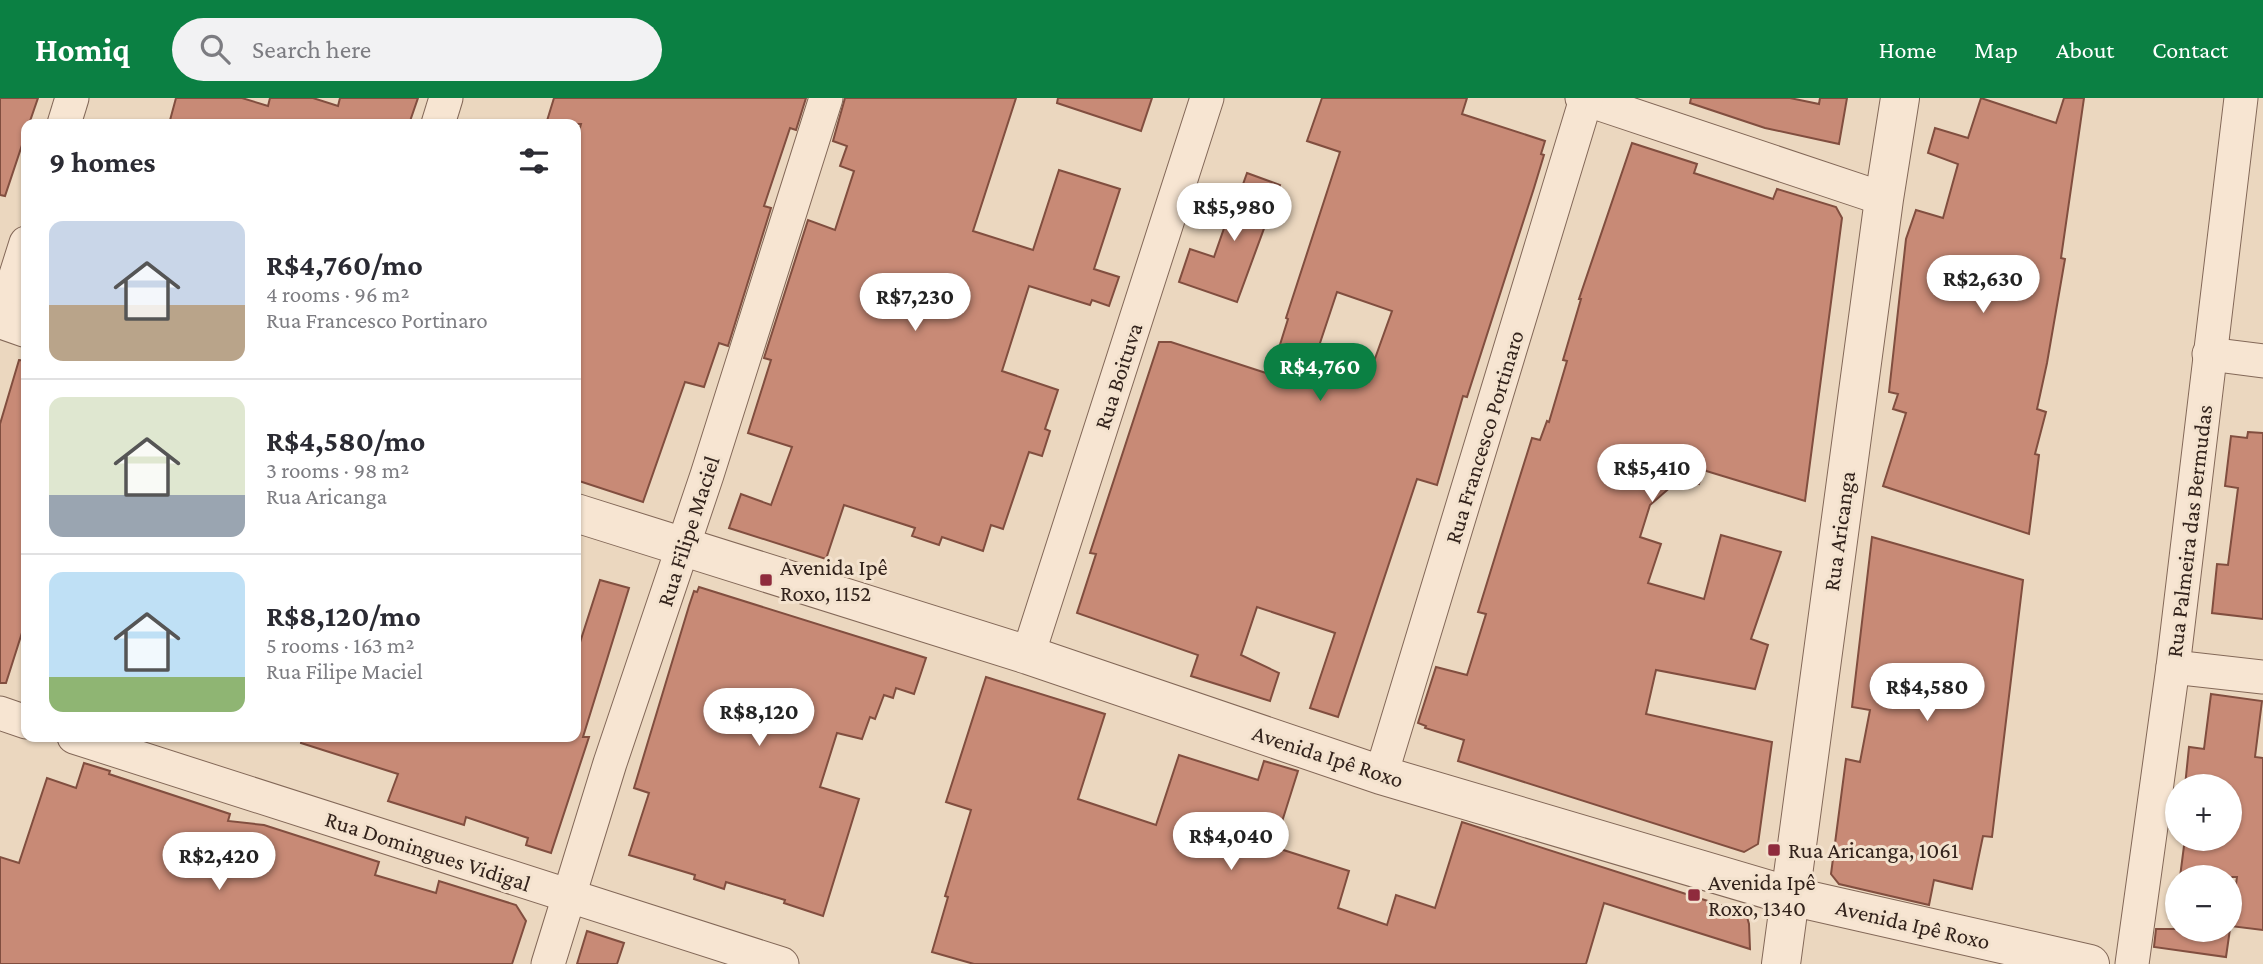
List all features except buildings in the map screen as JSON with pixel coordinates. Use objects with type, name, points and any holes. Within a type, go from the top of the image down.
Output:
[{"type":"street","points":[[66,119],[72,98]]},
{"type":"street","points":[[440,119],[446,98]]},
{"type":"street","name":"Rua Filipe Maciel","points":[[548,964],[610,763],[683,546],[826,98]]},
{"type":"street","name":"Rua Boituva","points":[[1028,655],[1207,98]]},
{"type":"street","name":"Rua Aricanga","points":[[1781,964],[1884,199],[1900,98]]},
{"type":"street","name":"Rua Palmeira das Bermudas","points":[[2132,964],[2173,667],[2241,98]]},
{"type":"street","points":[[1584,99],[1884,199]]},
{"type":"street","name":"Rua Francesco Portinaro","points":[[1381,775],[1584,99]]},
{"type":"street","points":[[9,322],[21,266]]},
{"type":"street","points":[[2209,354],[2263,361]]},
{"type":"street","name":"Avenida Ipê Roxo","points":[[581,515],[1028,655],[1381,775],[1790,896],[2090,964]]},
{"type":"street","points":[[2173,667],[2263,677]]},
{"type":"street","points":[[0,713],[21,720]]},
{"type":"street","name":"Rua Domingues Vidigal","points":[[90,742],[782,964]]},
{"type":"place","name":"Avenida Ipê Roxo, 1152","points":[[766,580]]},
{"type":"place","name":"Rua Aricanga, 1061","points":[[1774,850]]},
{"type":"place","name":"Avenida Ipê Roxo, 1340","points":[[1694,895]]}]
